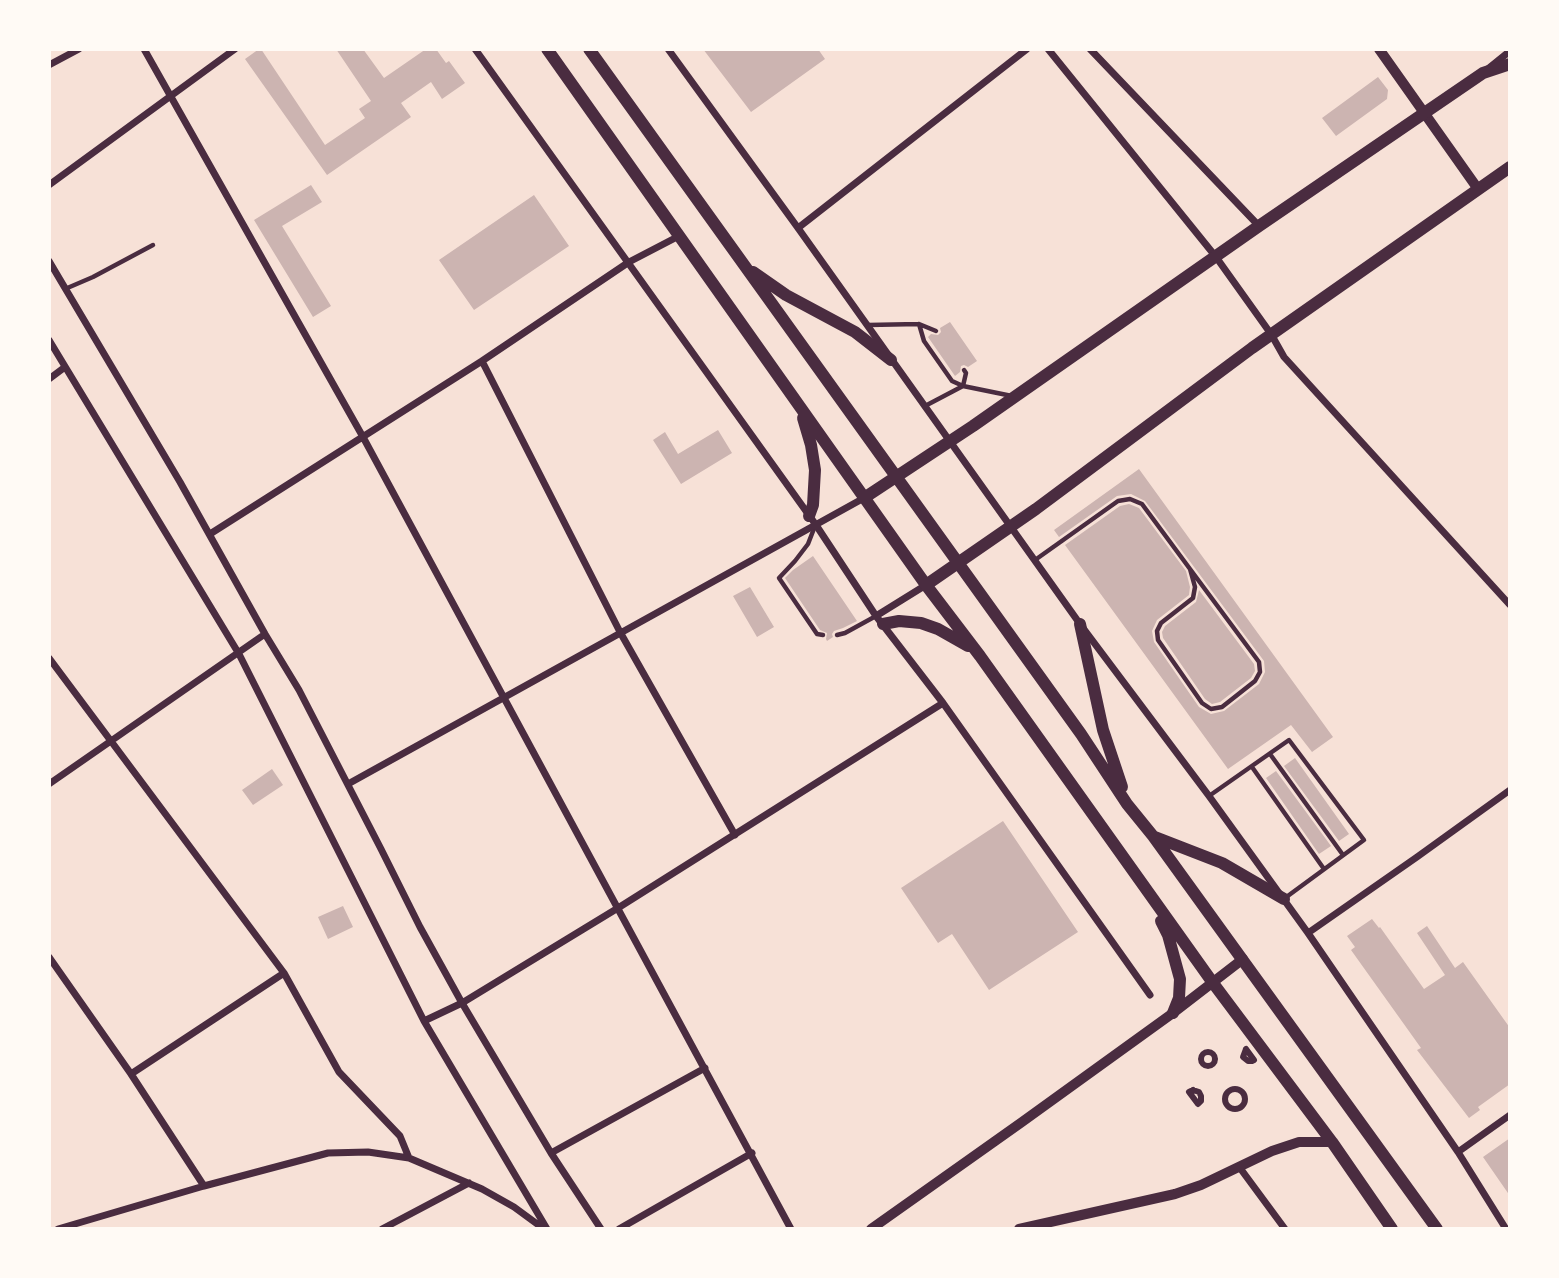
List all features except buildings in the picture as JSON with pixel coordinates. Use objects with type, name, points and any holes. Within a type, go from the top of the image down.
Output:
[{"type":"main road","points":[[547,49],[926,585],[980,656],[1213,983],[1332,1142],[1392,1229]]},
{"type":"main road","points":[[589,49],[1081,734],[1127,804],[1243,959],[1437,1229]]},
{"type":"main road","points":[[864,498],[950,442],[1483,73],[1510,64]]},
{"type":"main road","points":[[926,585],[1012,526],[1271,334],[1510,167]]},
{"type":"main road","points":[[743,265],[786,295],[855,332],[891,360]]},
{"type":"main road","points":[[800,408],[815,470],[812,521]]},
{"type":"main road","points":[[880,620],[921,623],[953,636],[980,656]]},
{"type":"main road","points":[[1080,624],[1103,730],[1127,804]]},
{"type":"main road","points":[[1153,836],[1222,863],[1284,899]]},
{"type":"main road","points":[[1149,895],[1168,935],[1180,979],[1180,998],[1173,1013]]},
{"type":"street","points":[[49,65],[79,49]]},
{"type":"street","points":[[144,49],[363,437],[791,1229]]},
{"type":"street","points":[[49,185],[235,49]]},
{"type":"street","points":[[475,49],[1150,995]]},
{"type":"street","points":[[668,49],[1080,624],[1284,899],[1458,1152],[1506,1229]]},
{"type":"street","points":[[798,228],[1027,49]]},
{"type":"street","points":[[1048,49],[1216,257],[1271,334],[1284,357],[1510,605]]},
{"type":"street","points":[[1090,49],[1259,226]]},
{"type":"street","points":[[1379,49],[1478,189]]},
{"type":"street","points":[[1483,73],[1510,51]]},
{"type":"street","points":[[210,534],[482,360],[629,262],[678,236]]},
{"type":"street","points":[[49,261],[299,690],[419,927],[462,1003],[551,1153],[601,1229]]},
{"type":"street","points":[[49,340],[239,654],[424,1021],[546,1229]]},
{"type":"street","points":[[482,360],[620,632],[735,835]]},
{"type":"street","points":[[49,379],[65,367]]},
{"type":"street","points":[[348,784],[812,521],[864,498]]},
{"type":"street","points":[[880,620],[926,585]]},
{"type":"street","points":[[49,784],[265,634]]},
{"type":"street","points":[[49,659],[284,973],[339,1072],[400,1136],[409,1158]]},
{"type":"street","points":[[424,1021],[462,1003],[618,908],[943,703]]},
{"type":"street","points":[[1308,933],[1417,858],[1510,789]]},
{"type":"street","points":[[49,957],[131,1074],[204,1186]]},
{"type":"street","points":[[871,1229],[1023,1122],[1243,959]]},
{"type":"street","points":[[131,1074],[284,973]]},
{"type":"street","points":[[551,1153],[705,1068]]},
{"type":"street","points":[[1458,1152],[1510,1115]]},
{"type":"street","points":[[1019,1229],[1175,1194],[1240,1168],[1272,1151],[1299,1142],[1332,1142]]},
{"type":"street","points":[[58,1229],[328,1153],[368,1152],[409,1158],[482,1189],[546,1229]]},
{"type":"street","points":[[619,1229],[751,1153]]},
{"type":"street","points":[[1240,1168],[1284,1229]]},
{"type":"street","points":[[382,1229],[468,1183]]},
{"type":"lane","points":[[65,289],[153,245]]},
{"type":"lane","points":[[919,324],[924,341],[952,381],[1014,397]]},
{"type":"lane","points":[[867,325],[919,324],[936,331]]},
{"type":"lane","points":[[925,406],[963,386],[966,373],[964,370]]},
{"type":"lane","points":[[1035,560],[1118,501],[1130,499],[1142,504],[1259,662],[1260,673],[1255,681],[1222,707],[1211,709],[1202,703],[1158,640],[1157,631],[1161,623],[1193,598],[1195,587],[1190,569]]},
{"type":"lane","points":[[812,521],[808,544],[779,578],[817,634],[823,635]]},
{"type":"lane","points":[[795,561],[799,566]]},
{"type":"lane","points":[[837,635],[880,620]]},
{"type":"lane","points":[[1209,796],[1289,740],[1364,840],[1284,899]]},
{"type":"lane","points":[[1270,754],[1343,855]]},
{"type":"lane","points":[[1252,767],[1324,869]]}]
